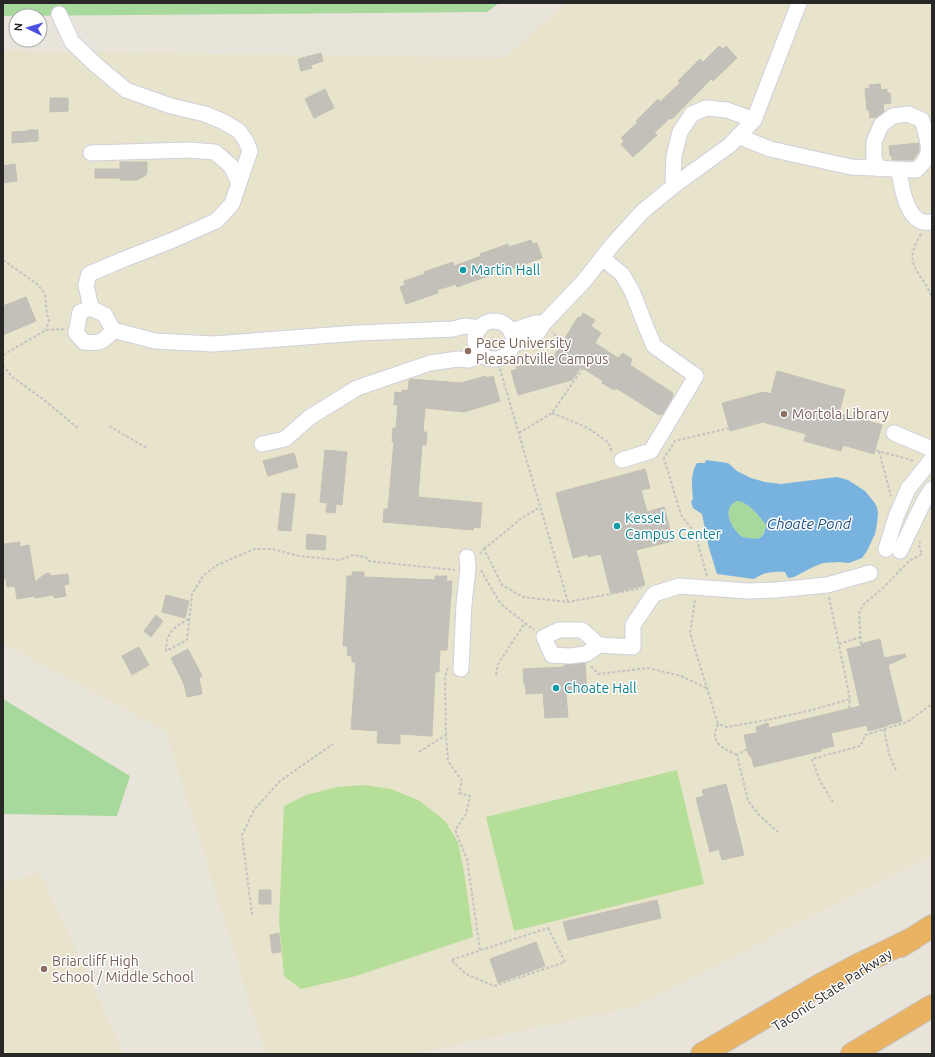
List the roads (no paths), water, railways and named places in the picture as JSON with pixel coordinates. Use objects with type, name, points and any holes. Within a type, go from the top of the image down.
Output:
[{"type":"highway","name":"Taconic State Parkway","points":[[733,1054],[932,926]]},
{"type":"highway","points":[[702,1054],[820,985],[912,939]]},
{"type":"highway","points":[[852,1054],[932,1006]]},
{"type":"street","points":[[512,346],[538,332],[544,323],[584,281],[643,211],[676,184],[730,145],[754,120],[799,3]]},
{"type":"street","points":[[59,14],[72,42],[96,65],[126,90],[171,106],[205,114],[222,121],[239,131],[246,141],[250,151],[232,204],[216,221],[89,274],[86,284],[91,308]]},
{"type":"street","points":[[676,184],[673,179],[674,156],[680,132],[692,114],[706,108],[727,110],[754,120]]},
{"type":"street","points":[[738,136],[770,149],[851,167],[880,169],[899,170],[916,170],[925,171],[925,163],[930,148],[922,120],[908,114],[893,116],[882,125],[874,142],[874,160],[880,169]]},
{"type":"street","points":[[91,153],[189,150],[215,152],[231,166],[239,183]]},
{"type":"street","points":[[899,170],[901,187],[913,217],[923,223],[930,222]]},
{"type":"street","points":[[602,258],[622,274],[632,291],[654,346],[696,376],[651,451],[618,458]]},
{"type":"street","points":[[113,330],[107,338],[96,344],[84,342],[76,333],[80,312],[91,308],[105,315],[113,330],[155,341],[213,344],[358,333],[453,329],[478,342],[491,359],[497,359],[506,355],[512,346],[513,341],[511,331],[507,326],[496,321],[490,321],[478,342],[466,350],[458,359],[430,363],[357,388],[310,417],[285,438],[262,444]]},
{"type":"street","points":[[511,331],[535,323],[544,323]]},
{"type":"street","points":[[894,433],[932,449]]},
{"type":"street","points":[[930,462],[908,489],[896,517],[893,550],[932,489]]},
{"type":"street","points":[[455,668],[471,559]]},
{"type":"street","points":[[599,645],[586,654],[570,656],[552,655],[544,637],[559,630],[582,630],[599,645],[633,647],[633,625],[654,594],[679,586],[748,591],[776,590],[827,585],[870,573]]},
{"type":"water","name":"Choate Pond","points":[[706,460],[728,463],[737,471],[751,478],[781,484],[837,477],[848,480],[865,491],[877,507],[878,514],[875,534],[867,551],[862,558],[849,563],[823,563],[794,577],[788,578],[785,572],[765,573],[754,579],[717,574],[709,548],[702,514],[693,508],[691,502],[693,499],[693,472],[697,463],[705,463]],"holes":[[[737,501],[753,510],[766,525],[761,537],[755,539],[742,537],[729,519],[729,509]]]},
{"type":"place","name":"Martin Hall","points":[[463,270]]},
{"type":"place","name":"Pace University Pleasantville Campus","points":[[468,351]]},
{"type":"place","name":"Mortola Library","points":[[784,414]]},
{"type":"place","name":"Kessel Campus Center","points":[[617,526]]},
{"type":"place","name":"Choate Hall","points":[[556,688]]},
{"type":"place","name":"Briarcliff High School / Middle School","points":[[44,969]]}]
